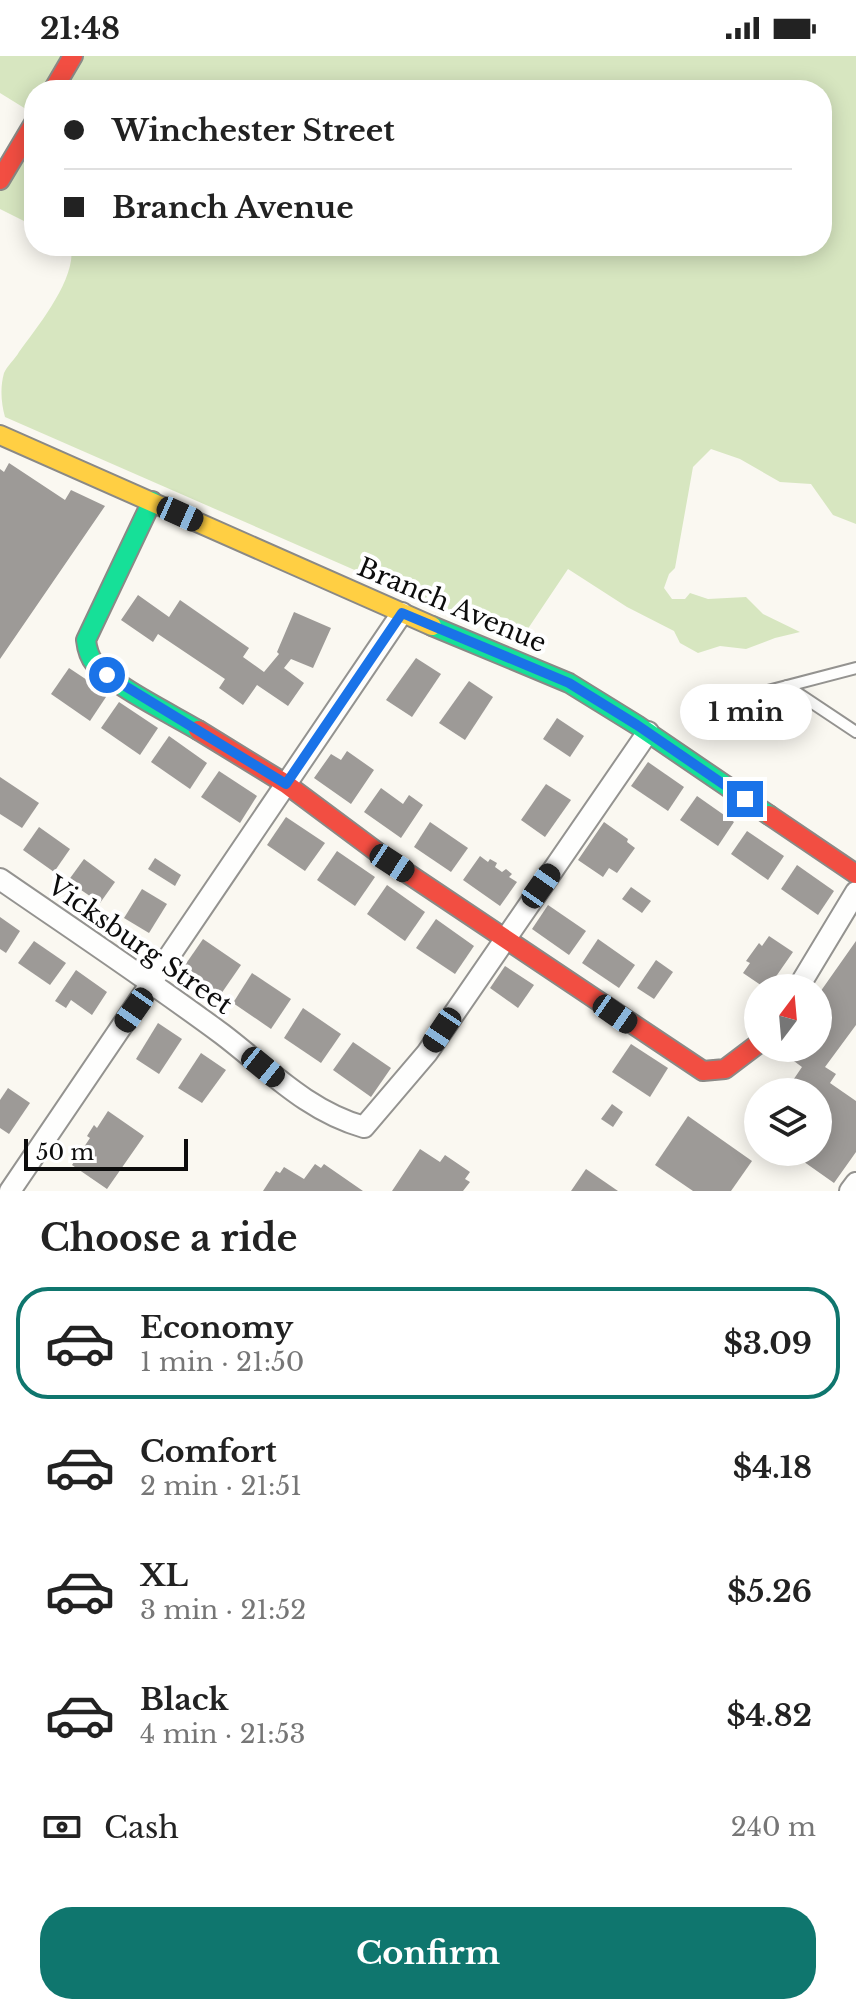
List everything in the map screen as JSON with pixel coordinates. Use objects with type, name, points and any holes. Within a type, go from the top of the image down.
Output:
[{"type":"street","points":[[59,80],[73,56]]},
{"type":"street","points":[[0,180],[24,140]]},
{"type":"street","name":"Branch Avenue","points":[[0,435],[402,613],[569,683],[648,732],[856,874]]},
{"type":"street","points":[[152,501],[86,640],[87,655],[107,675],[286,784],[392,863],[703,1071],[725,1069],[744,1054]]},
{"type":"street","points":[[7,1186],[152,985],[402,613]]},
{"type":"street","points":[[505,938],[648,732]]},
{"type":"street","name":"Vicksburg Street","points":[[0,879],[222,1034],[303,1100],[342,1121],[364,1127],[427,1053],[505,938]]},
{"type":"street","points":[[806,974],[856,892]]},
{"type":"street","points":[[850,1191],[856,1183]]},
{"type":"lane","points":[[728,719],[749,696],[856,668]]},
{"type":"lane","points":[[787,686],[856,732]]},
{"type":"green space","points":[[0,56],[856,56],[856,524],[833,515],[811,484],[780,482],[740,459],[711,449],[693,467],[675,568],[664,588],[672,599],[685,599],[690,593],[708,599],[746,597],[763,614],[800,632],[746,649],[720,646],[698,653],[680,643],[674,631],[627,607],[568,569],[519,642],[5,417],[2,389],[5,370],[45,316],[62,287],[71,256],[832,256],[832,80],[24,80],[24,108],[0,93]]},
{"type":"green space","points":[[24,138],[24,221],[0,209],[0,178]]},
{"type":"building","points":[[9,463],[65,500],[71,490],[105,506],[0,659],[0,469],[4,472]]},
{"type":"building","points":[[138,595],[169,617],[180,600],[249,648],[243,657],[264,672],[279,654],[277,652],[294,612],[331,628],[313,668],[291,659],[284,668],[304,683],[288,706],[257,685],[243,705],[219,688],[225,679],[158,634],[153,642],[121,620]]},
{"type":"building","points":[[416,658],[441,674],[412,717],[386,700]]},
{"type":"building","points":[[69,668],[108,694],[90,721],[51,694]]},
{"type":"building","points":[[469,681],[493,697],[465,740],[439,723]]},
{"type":"building","points":[[119,702],[158,728],[140,755],[101,728]]},
{"type":"building","points":[[557,718],[584,736],[570,757],[543,739]]},
{"type":"building","points":[[169,736],[207,763],[190,789],[151,762]]},
{"type":"building","points":[[347,751],[374,770],[351,804],[314,778],[331,754],[341,760]]},
{"type":"building","points":[[648,762],[684,787],[668,811],[631,786]]},
{"type":"building","points":[[219,771],[257,796],[240,823],[201,797]]},
{"type":"building","points":[[0,777],[39,803],[22,828],[0,814]]},
{"type":"building","points":[[546,784],[571,800],[545,837],[521,820]]},
{"type":"building","points":[[381,788],[403,804],[409,795],[423,805],[401,838],[364,812]]},
{"type":"building","points":[[697,796],[734,822],[718,846],[680,820]]},
{"type":"building","points":[[286,817],[325,843],[305,871],[267,845]]},
{"type":"building","points":[[430,822],[468,848],[451,872],[414,847]]},
{"type":"building","points":[[604,822],[635,848],[617,873],[609,868],[603,877],[578,860]]},
{"type":"building","points":[[39,827],[70,849],[54,872],[23,850]]},
{"type":"building","points":[[747,831],[784,856],[768,880],[731,854]]},
{"type":"building","points":[[337,851],[375,877],[355,906],[317,880]]},
{"type":"building","points":[[480,856],[488,862],[490,859],[497,863],[495,867],[502,872],[506,869],[512,874],[509,877],[517,882],[500,906],[463,880]]},
{"type":"building","points":[[155,858],[181,875],[175,886],[148,869]]},
{"type":"building","points":[[84,859],[115,882],[100,903],[68,881]]},
{"type":"building","points":[[797,865],[834,891],[818,915],[781,889]]},
{"type":"building","points":[[387,885],[425,912],[405,941],[367,914]]},
{"type":"building","points":[[631,887],[651,901],[642,913],[622,899]]},
{"type":"building","points":[[142,889],[167,904],[149,933],[124,918]]},
{"type":"building","points":[[548,905],[586,931],[569,955],[532,929]]},
{"type":"building","points":[[0,917],[20,931],[6,953],[0,949]]},
{"type":"building","points":[[436,919],[474,946],[455,974],[416,948]]},
{"type":"building","points":[[769,936],[793,952],[778,974],[744,974],[750,963],[746,961],[759,943],[762,946]]},
{"type":"building","points":[[203,939],[241,965],[221,994],[183,968]]},
{"type":"building","points":[[598,939],[635,965],[619,988],[582,963]]},
{"type":"building","points":[[34,941],[66,963],[50,985],[18,963]]},
{"type":"building","points":[[856,941],[856,1025],[832,1058],[832,975]]},
{"type":"building","points":[[656,960],[673,972],[654,999],[637,988]]},
{"type":"building","points":[[505,966],[534,985],[518,1008],[490,988]]},
{"type":"building","points":[[76,970],[107,992],[92,1015],[71,1000],[66,1008],[55,1001]]},
{"type":"building","points":[[252,973],[291,999],[271,1029],[233,1003]]},
{"type":"building","points":[[303,1008],[341,1034],[321,1063],[284,1038]]},
{"type":"building","points":[[158,1023],[182,1039],[159,1074],[136,1059]]},
{"type":"building","points":[[353,1042],[391,1068],[371,1097],[333,1070]]},
{"type":"building","points":[[631,1044],[668,1068],[650,1097],[612,1072]]},
{"type":"building","points":[[201,1053],[226,1070],[202,1103],[178,1088]]},
{"type":"building","points":[[795,1062],[829,1062],[825,1067],[836,1074],[832,1080],[795,1078],[802,1067]]},
{"type":"building","points":[[832,1084],[856,1101],[856,1152],[834,1183],[810,1166],[832,1166]]},
{"type":"building","points":[[8,1088],[30,1103],[9,1134],[0,1128],[0,1100]]},
{"type":"building","points":[[612,1104],[623,1112],[613,1127],[601,1119]]},
{"type":"building","points":[[108,1111],[144,1136],[107,1189],[72,1165],[90,1138],[87,1136],[94,1125],[97,1128]]},
{"type":"building","points":[[688,1116],[744,1155],[744,1166],[748,1166],[731,1191],[693,1191],[655,1165]]},
{"type":"building","points":[[420,1149],[440,1162],[445,1155],[470,1172],[465,1179],[470,1182],[463,1191],[392,1191]]},
{"type":"building","points":[[315,1164],[321,1168],[324,1164],[363,1191],[263,1191],[276,1171],[280,1173],[284,1167],[304,1179]]},
{"type":"building","points":[[586,1169],[618,1191],[571,1191]]},
{"type":"traffic: fast","points":[[152,501],[86,640],[87,647],[95,664],[115,681],[198,730]]},
{"type":"traffic: fast","points":[[432,626],[569,683],[637,725],[769,815]]},
{"type":"traffic: slow","points":[[0,435],[432,626]]},
{"type":"traffic: jam","points":[[59,80],[73,56]]},
{"type":"traffic: jam","points":[[0,180],[24,140]]},
{"type":"traffic: jam","points":[[198,730],[286,784],[392,863],[703,1071],[725,1069],[744,1055]]},
{"type":"traffic: jam","points":[[769,815],[856,874]]},
{"type":"route","points":[[107,675],[286,784],[402,613],[569,683],[745,799]]}]
